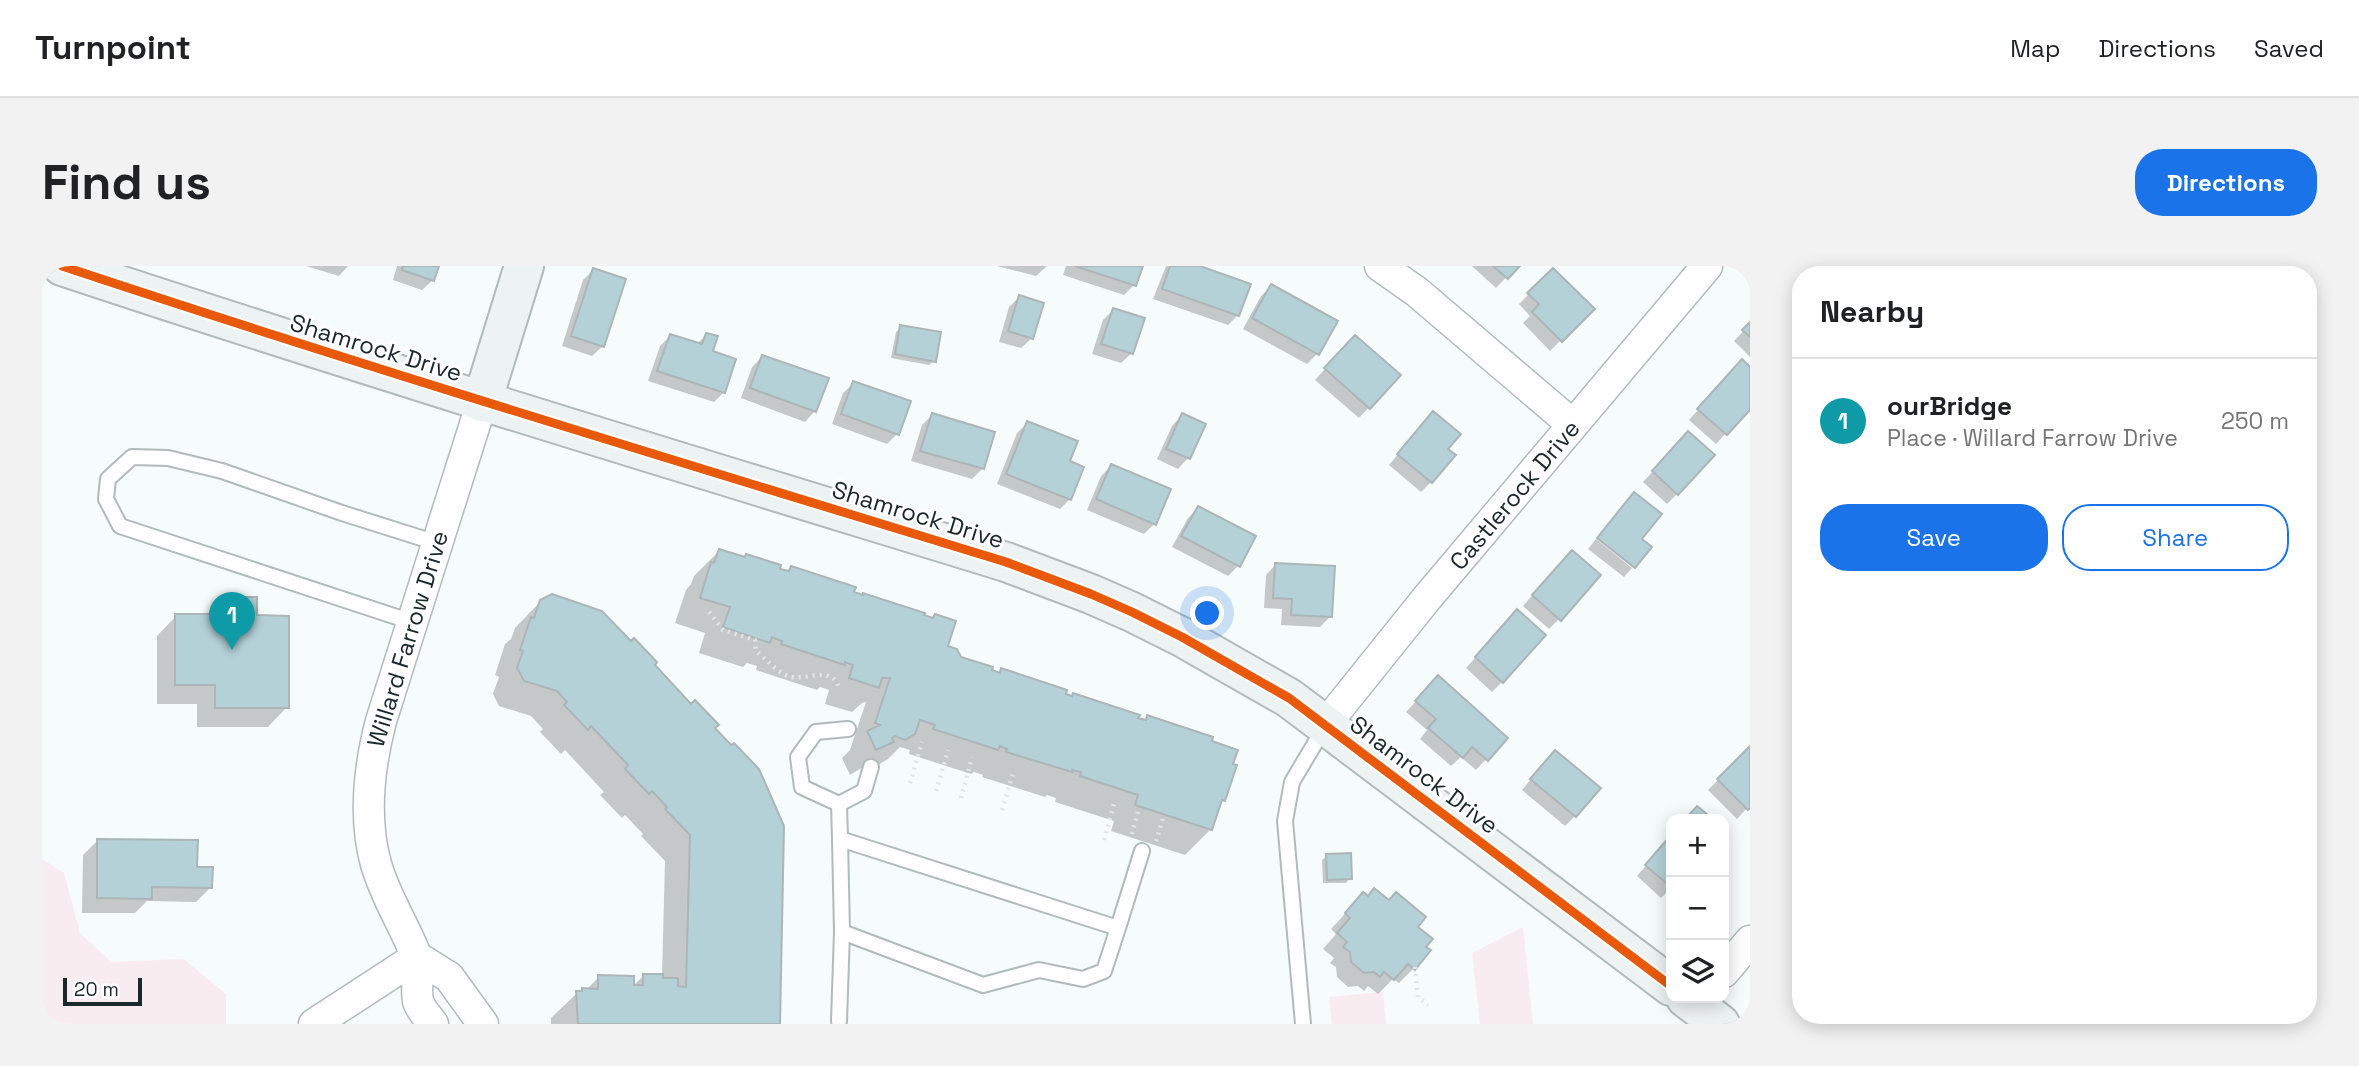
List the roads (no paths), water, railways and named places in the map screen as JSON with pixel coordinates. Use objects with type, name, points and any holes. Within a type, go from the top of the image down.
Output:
[{"type":"street","name":"Shamrock Drive","points":[[62,266],[482,402],[1006,562],[1091,594],[1182,638],[1289,698],[1666,980]]},
{"type":"street","points":[[482,402],[524,266]]},
{"type":"street","points":[[1380,266],[1417,292],[1573,425]]},
{"type":"street","name":"Castlerock Drive","points":[[1325,725],[1427,598],[1707,266]]},
{"type":"street","name":"Willard Farrow Drive","points":[[433,1024],[418,1003],[417,957],[393,909],[376,863],[369,810],[372,757],[482,402]]},
{"type":"street","points":[[1729,966],[1750,941]]},
{"type":"street","points":[[314,1024],[417,957],[449,976],[483,1024]]},
{"type":"lane","points":[[412,622],[120,526],[106,499],[108,479],[132,457],[168,458],[222,471],[342,513],[437,542]]},
{"type":"lane","points":[[1303,1024],[1285,821],[1292,782],[1325,725]]},
{"type":"lane","points":[[839,804],[802,787],[798,757],[816,732],[848,729]]},
{"type":"lane","points":[[839,804],[864,791],[871,767]]},
{"type":"lane","points":[[839,804],[842,932],[839,1021]]},
{"type":"lane","points":[[840,839],[1118,928]]},
{"type":"lane","points":[[842,932],[983,985],[1039,970],[1083,979],[1104,971],[1141,851]]},
{"type":"place","name":"ourBridge","points":[[232,650]]}]
